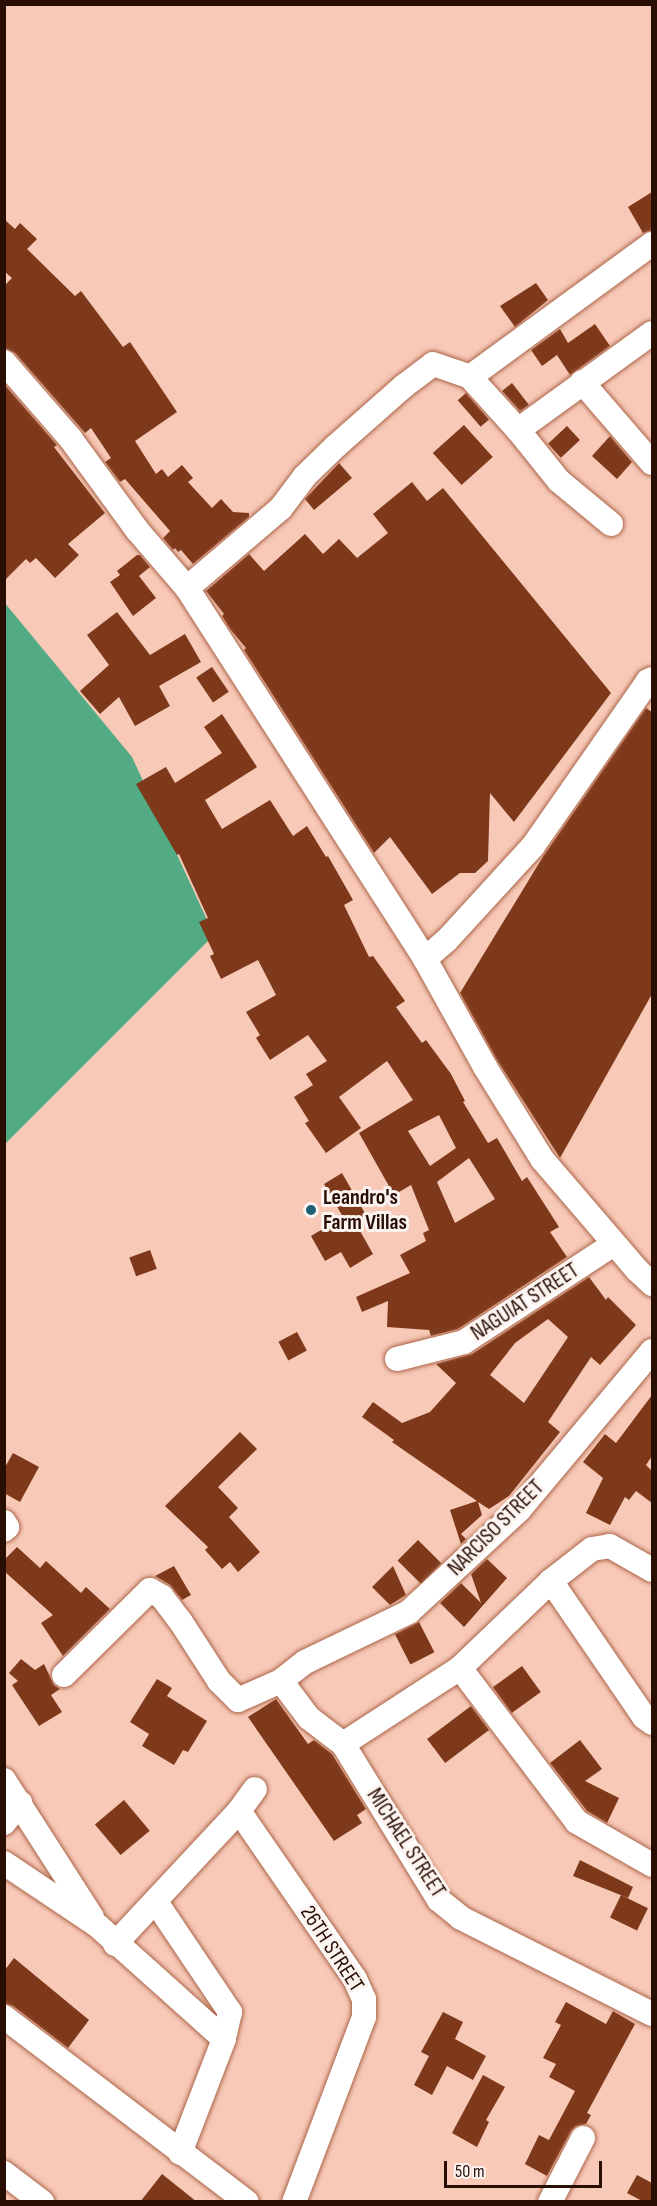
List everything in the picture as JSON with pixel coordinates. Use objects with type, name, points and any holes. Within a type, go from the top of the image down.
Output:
[{"type":"street","points":[[470,376],[652,244]]},
{"type":"street","points":[[518,430],[652,333]]},
{"type":"street","points":[[4,362],[70,438],[137,530],[187,588],[425,959],[485,1067],[542,1159],[614,1244],[652,1284]]},
{"type":"street","points":[[187,588],[281,508],[305,476],[336,446],[404,386],[434,364],[470,376],[559,481],[610,524]]},
{"type":"street","points":[[582,382],[652,462]]},
{"type":"street","points":[[425,959],[446,941],[533,846],[648,681],[652,679]]},
{"type":"street","name":"NAGUIAT STREET","points":[[397,1359],[464,1342],[614,1244]]},
{"type":"street","name":"NARCISO STREET","points":[[281,1681],[305,1662],[410,1612],[519,1510],[652,1351]]},
{"type":"street","points":[[4,1522],[7,1527],[4,1530]]},
{"type":"street","points":[[343,1744],[460,1668],[550,1581],[592,1549],[610,1546],[652,1570]]},
{"type":"street","points":[[550,1581],[644,1717],[652,1723]]},
{"type":"street","points":[[64,1675],[150,1590],[162,1598],[182,1622],[219,1681],[237,1700],[281,1681]]},
{"type":"street","points":[[460,1668],[577,1822],[652,1865]]},
{"type":"street","name":"MICHAEL STREET","points":[[281,1681],[309,1718],[343,1744],[440,1900],[461,1918],[652,2014]]},
{"type":"street","points":[[4,1780],[98,1926]]},
{"type":"street","points":[[116,1944],[239,1811],[255,1789]]},
{"type":"street","points":[[4,1823],[20,1803]]},
{"type":"street","name":"26TH STREET","points":[[239,1811],[355,1978],[364,1999],[364,2017],[294,2202]]},
{"type":"street","points":[[4,1863],[98,1926],[224,2039]]},
{"type":"street","points":[[156,1902],[230,2012],[224,2039],[180,2153]]},
{"type":"street","points":[[4,2017],[247,2202]]},
{"type":"street","points":[[550,2202],[583,2138]]},
{"type":"street","points":[[4,2173],[42,2202]]},
{"type":"green space","points":[[4,602],[132,757],[214,935],[5,1144]]},
{"type":"building","points":[[652,192],[652,230],[643,233],[628,207]]},
{"type":"building","points":[[4,219],[15,229],[20,223],[37,239],[27,249],[75,296],[81,291],[123,347],[130,342],[177,412],[135,441],[156,474],[162,469],[168,477],[182,465],[193,478],[188,482],[212,508],[221,499],[233,512],[249,513],[249,517],[193,564],[181,550],[178,552],[175,548],[173,550],[163,538],[170,531],[125,479],[120,482],[105,462],[111,458],[91,428],[85,433],[15,353],[4,348],[4,286],[12,278],[4,271]]},
{"type":"building","points":[[536,283],[548,300],[515,327],[500,306]]},
{"type":"building","points":[[595,324],[610,346],[570,375],[557,355],[542,366],[531,350],[560,329],[568,343]]},
{"type":"building","points":[[512,383],[529,405],[520,411],[502,391]]},
{"type":"building","points":[[4,384],[57,445],[54,447],[105,513],[68,544],[79,555],[55,578],[36,558],[30,563],[26,559],[4,581]]},
{"type":"building","points":[[466,393],[489,419],[481,427],[458,400]]},
{"type":"building","points":[[464,425],[493,457],[462,485],[433,453]]},
{"type":"building","points":[[567,426],[580,440],[561,458],[548,444]]},
{"type":"building","points":[[610,436],[632,462],[617,479],[592,456]]},
{"type":"building","points":[[339,463],[352,478],[314,510],[305,499]]},
{"type":"building","points":[[412,482],[427,501],[443,488],[611,693],[514,822],[490,793],[488,861],[475,873],[460,873],[432,894],[390,837],[374,853],[244,650],[246,648],[230,629],[222,616],[224,614],[206,591],[249,554],[264,571],[305,534],[323,554],[339,539],[357,558],[388,533],[373,514]]},
{"type":"building","points":[[140,555],[150,567],[139,576],[156,598],[133,616],[110,582],[120,575],[117,571]]},
{"type":"building","points":[[117,612],[150,655],[185,634],[201,662],[159,686],[170,706],[135,726],[119,697],[100,714],[80,691],[109,665],[87,635]]},
{"type":"building","points":[[212,667],[229,692],[213,702],[196,678]]},
{"type":"building","points":[[646,708],[652,712],[652,994],[560,1158],[497,1060],[460,993],[544,855]]},
{"type":"building","points":[[222,714],[257,767],[205,800],[222,829],[270,800],[293,836],[307,826],[326,857],[328,856],[353,900],[344,905],[369,957],[373,956],[405,1001],[396,1007],[422,1043],[426,1040],[451,1074],[465,1101],[463,1102],[488,1143],[497,1138],[522,1181],[527,1177],[559,1227],[550,1232],[567,1257],[458,1329],[431,1336],[429,1330],[387,1327],[388,1301],[362,1312],[356,1297],[410,1273],[400,1255],[426,1241],[423,1233],[429,1230],[411,1185],[394,1195],[359,1133],[413,1100],[387,1061],[339,1097],[361,1128],[326,1153],[305,1123],[309,1121],[294,1097],[313,1085],[306,1074],[327,1061],[308,1035],[270,1060],[256,1038],[260,1035],[246,1012],[276,995],[258,960],[221,979],[210,956],[214,954],[199,922],[208,918],[179,854],[177,855],[136,784],[166,767],[175,783],[222,753],[204,727]],"holes":[[[439,1115],[456,1148],[430,1166],[408,1131]],[[469,1158],[495,1199],[455,1223],[437,1182]]]},
{"type":"building","points":[[342,1173],[366,1215],[355,1222],[373,1254],[350,1268],[341,1252],[325,1261],[311,1236],[343,1217],[324,1184]]},
{"type":"building","points":[[150,1250],[157,1269],[136,1276],[129,1258]]},
{"type":"building","points":[[589,1277],[606,1300],[608,1297],[636,1325],[600,1365],[591,1357],[548,1422],[560,1432],[509,1496],[489,1509],[478,1502],[482,1515],[461,1534],[466,1539],[461,1544],[450,1510],[477,1501],[392,1442],[394,1440],[362,1417],[373,1402],[402,1423],[430,1412],[456,1383],[436,1364],[472,1354]],"holes":[[[548,1319],[568,1337],[524,1403],[490,1375],[515,1343]]]},
{"type":"building","points":[[297,1332],[307,1351],[288,1360],[278,1342]]},
{"type":"building","points":[[652,1395],[652,1456],[646,1465],[652,1471],[652,1503],[636,1491],[629,1500],[625,1497],[610,1525],[586,1513],[603,1478],[583,1462],[605,1434],[616,1443]]},
{"type":"building","points":[[240,1432],[257,1449],[218,1487],[238,1508],[229,1517],[260,1552],[238,1572],[230,1562],[222,1569],[205,1550],[208,1547],[165,1506]]},
{"type":"building","points":[[13,1453],[39,1467],[20,1502],[4,1493],[4,1469]]},
{"type":"building","points":[[418,1540],[441,1563],[421,1584],[397,1561]]},
{"type":"building","points":[[17,1547],[40,1568],[46,1561],[81,1593],[86,1587],[110,1609],[63,1656],[41,1623],[53,1615],[4,1571],[4,1560]]},
{"type":"building","points":[[487,1559],[507,1578],[464,1627],[440,1603],[461,1583],[481,1603],[471,1574]]},
{"type":"building","points":[[174,1566],[191,1595],[182,1600],[170,1585],[155,1576]]},
{"type":"building","points":[[393,1566],[406,1595],[390,1605],[372,1587]]},
{"type":"building","points":[[419,1622],[434,1652],[410,1665],[395,1634]]},
{"type":"building","points":[[21,1659],[35,1670],[44,1664],[54,1685],[60,1689],[51,1695],[62,1712],[39,1726],[12,1685],[18,1681],[9,1673]]},
{"type":"building","points":[[522,1666],[541,1692],[512,1713],[493,1687]]},
{"type":"building","points":[[157,1679],[172,1688],[167,1696],[207,1721],[188,1752],[183,1750],[174,1765],[142,1746],[149,1734],[130,1722]]},
{"type":"building","points":[[276,1699],[308,1744],[314,1740],[332,1754],[366,1809],[357,1815],[362,1823],[334,1841],[248,1717]]},
{"type":"building","points":[[471,1706],[489,1730],[445,1763],[427,1739]]},
{"type":"building","points":[[580,1740],[602,1769],[585,1781],[619,1798],[607,1823],[587,1811],[550,1763]]},
{"type":"building","points":[[124,1800],[150,1831],[121,1855],[95,1824]]},
{"type":"building","points":[[580,1860],[633,1887],[628,1898],[573,1876]]},
{"type":"building","points":[[621,1895],[648,1908],[637,1931],[610,1917]]},
{"type":"building","points":[[14,1958],[89,2020],[68,2048],[13,2006],[4,2003],[4,1971]]},
{"type":"building","points":[[566,2002],[606,2024],[613,2011],[635,2024],[587,2113],[591,2115],[586,2124],[576,2126],[571,2131],[547,2176],[525,2164],[539,2135],[549,2140],[575,2091],[549,2077],[556,2064],[543,2058],[561,2025],[555,2022]]},
{"type":"building","points":[[443,2012],[463,2022],[455,2039],[486,2056],[473,2080],[447,2066],[432,2095],[414,2085],[429,2056],[421,2052]]},
{"type":"building","points":[[483,2075],[505,2087],[486,2120],[489,2122],[477,2147],[452,2133]]},
{"type":"building","points":[[162,2174],[197,2202],[140,2202]]},
{"type":"building","points":[[637,2175],[652,2183],[652,2202],[644,2202],[627,2193]]},
{"type":"place","name":"Leandro's Farm Villas","points":[[311,1210]]}]
